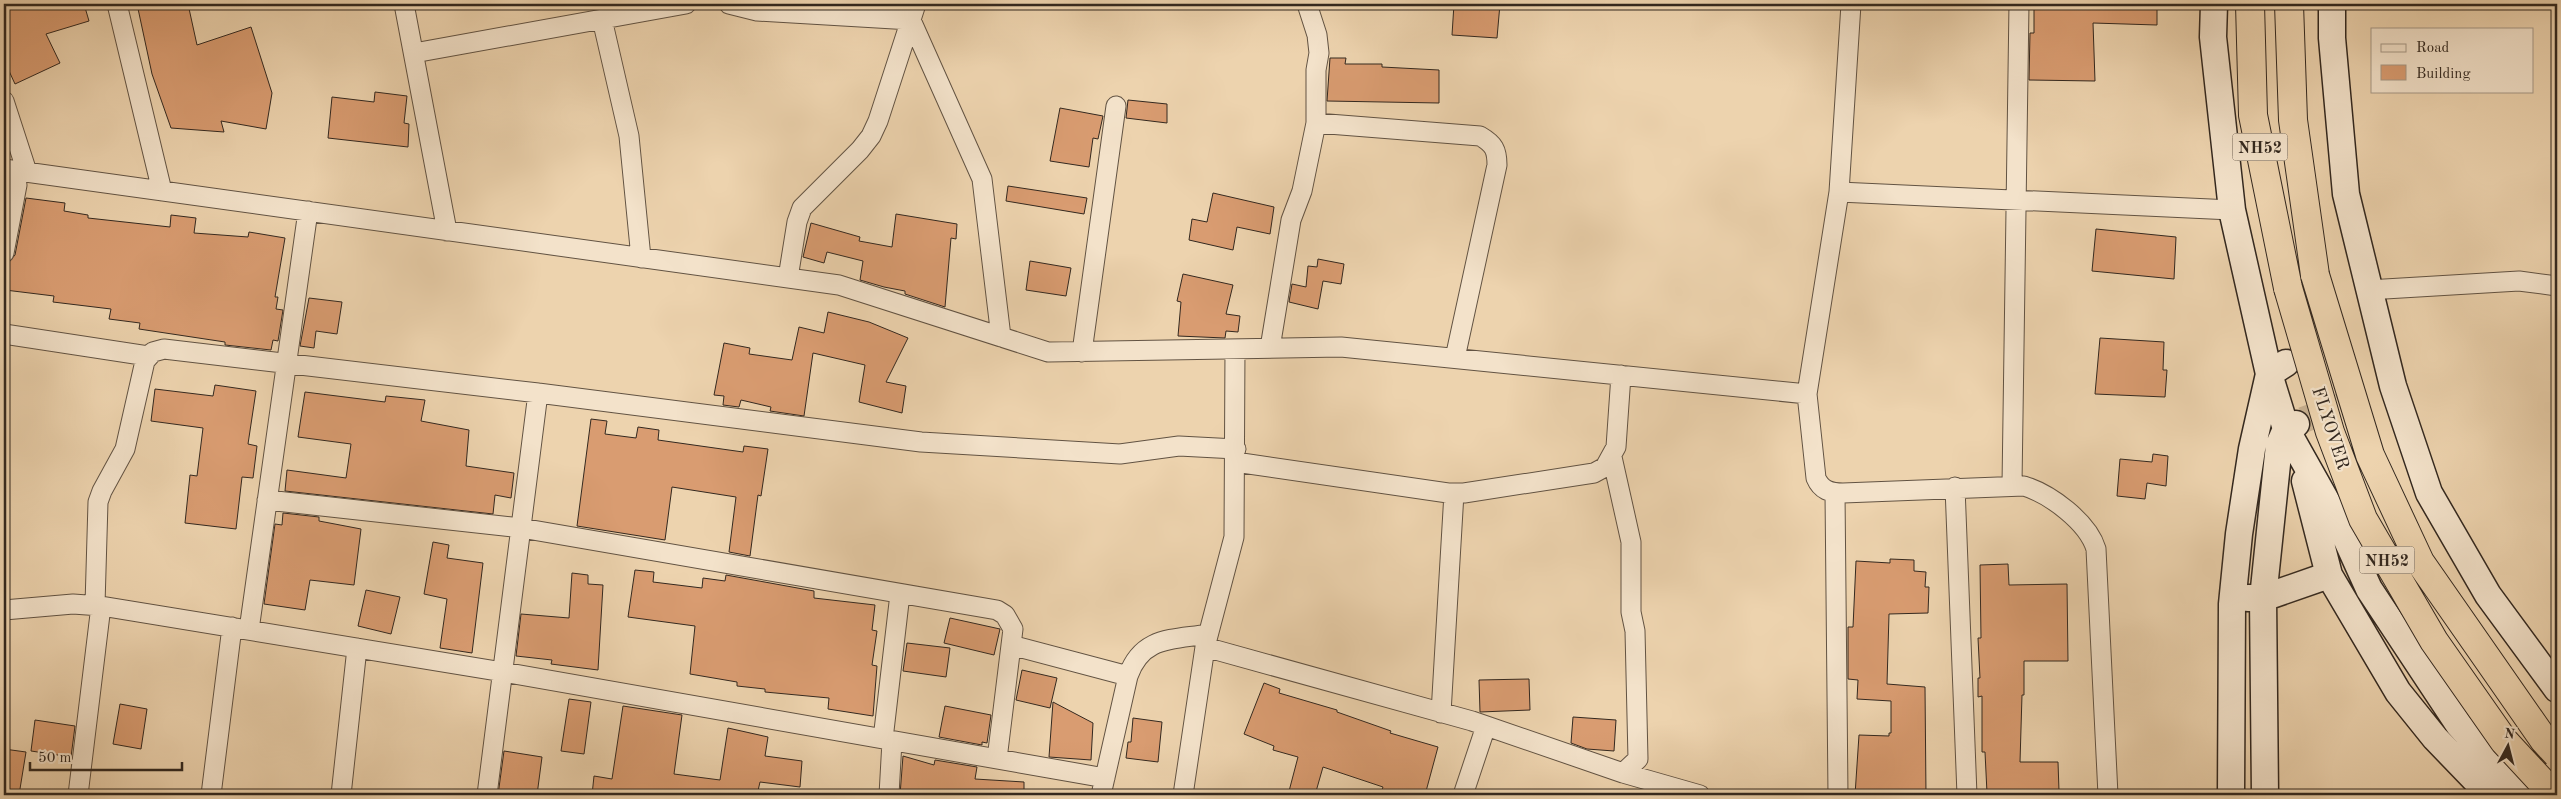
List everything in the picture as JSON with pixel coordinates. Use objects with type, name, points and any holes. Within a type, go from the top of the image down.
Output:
[{"type":"highway","name":"FLYOVER","points":[[2250,4],[2253,115],[2288,288],[2330,432],[2363,519],[2434,641],[2504,741],[2554,795]]},
{"type":"highway","name":"FLYOVER","points":[[2289,4],[2293,120],[2315,275],[2370,455],[2420,562],[2544,740],[2557,754]]},
{"type":"main road","points":[[2214,4],[2214,37],[2232,210],[2295,431],[2329,575],[2398,692],[2434,738],[2490,795]]},
{"type":"main road","points":[[2333,4],[2332,38],[2346,194],[2368,290],[2368,329],[2384,389],[2429,492],[2488,595],[2556,684]]},
{"type":"main road","points":[[2278,369],[2252,449],[2239,534],[2233,598],[2231,792],[2265,793],[2263,598],[2279,445],[2295,431]]},
{"type":"main road","points":[[2295,431],[2369,589],[2459,725],[2523,795]]},
{"type":"main road","points":[[2233,598],[2263,598],[2329,575]]},
{"type":"street","points":[[117,4],[162,191]]},
{"type":"street","points":[[404,4],[447,231]]},
{"type":"street","points":[[414,53],[686,4]]},
{"type":"street","points":[[729,4],[757,10],[914,12]]},
{"type":"street","points":[[1270,348],[1291,220],[1302,191],[1316,123],[1317,36],[1307,4]]},
{"type":"street","points":[[1850,4],[1839,192],[1807,394],[1816,478],[1820,487],[1835,493],[2012,485],[2037,490],[2074,517],[2093,536],[2096,549],[2108,795]]},
{"type":"street","points":[[2012,485],[2019,4]]},
{"type":"street","points":[[788,278],[797,222],[802,208],[860,150],[871,136],[878,121],[914,12]]},
{"type":"street","points":[[914,12],[982,179],[1001,337]]},
{"type":"street","points":[[602,19],[629,136],[640,258]]},
{"type":"street","points":[[4,101],[17,185],[4,253]]},
{"type":"street","points":[[1082,352],[1116,106]]},
{"type":"street","points":[[1316,123],[1480,136],[1491,142],[1497,152],[1497,166],[1455,358]]},
{"type":"street","points":[[14,171],[840,286],[1048,352],[1341,347],[1807,394]]},
{"type":"street","points":[[1839,192],[2232,210]]},
{"type":"street","points":[[211,795],[240,629],[267,500],[308,211]]},
{"type":"street","points":[[2368,290],[2519,281],[2557,286]]},
{"type":"street","points":[[4,334],[148,356],[153,352],[164,349],[286,365],[538,393],[921,442],[1120,454],[1178,446],[1464,494],[1594,473],[1605,467],[1612,457],[1616,446],[1621,375]]},
{"type":"street","points":[[1183,795],[1206,641],[1234,538],[1235,349]]},
{"type":"street","points":[[78,795],[98,605],[98,502],[125,449],[141,371],[145,361],[153,352]]},
{"type":"street","points":[[487,795],[538,393]]},
{"type":"street","points":[[1612,457],[1631,542],[1631,612],[1635,631],[1638,759],[1623,773]]},
{"type":"street","points":[[1955,487],[1967,795]]},
{"type":"street","points":[[1441,713],[1454,493]]},
{"type":"street","points":[[1835,493],[1838,795]]},
{"type":"street","points":[[267,500],[521,528],[997,610],[1005,615],[1013,629],[997,759]]},
{"type":"street","points":[[889,795],[887,740],[900,594]]},
{"type":"street","points":[[4,610],[73,604],[98,605],[503,672],[997,759],[1103,787],[1128,676],[1136,658],[1153,643],[1206,641],[1486,726],[1623,773],[1700,795]]},
{"type":"street","points":[[1011,645],[1128,676]]},
{"type":"street","points":[[341,795],[357,648]]},
{"type":"street","points":[[1463,795],[1486,726]]},
{"type":"building","points":[[4,4],[84,4],[89,21],[46,34],[60,63],[15,84],[4,60]]},
{"type":"building","points":[[137,4],[188,4],[197,45],[251,27],[272,93],[266,129],[221,121],[224,132],[171,128],[152,74]]},
{"type":"building","points":[[1454,4],[1500,4],[1497,38],[1452,35]]},
{"type":"building","points":[[2034,4],[2157,4],[2157,25],[2093,23],[2095,81],[2029,80],[2030,33],[2034,33]]},
{"type":"building","points":[[1330,58],[1346,58],[1345,64],[1382,64],[1382,67],[1439,70],[1439,103],[1327,101]]},
{"type":"building","points":[[375,92],[407,96],[404,123],[409,124],[408,147],[328,138],[332,97],[374,102]]},
{"type":"building","points":[[1128,100],[1167,104],[1167,123],[1126,118]]},
{"type":"building","points":[[1060,108],[1103,116],[1098,139],[1093,138],[1089,167],[1050,161]]},
{"type":"building","points":[[1008,186],[1087,198],[1084,214],[1006,201]]},
{"type":"building","points":[[1213,193],[1274,207],[1270,234],[1237,227],[1233,250],[1189,240],[1192,219],[1207,222]]},
{"type":"building","points":[[26,198],[65,203],[64,211],[88,215],[88,218],[170,227],[171,215],[196,218],[194,233],[248,237],[249,232],[285,238],[275,297],[278,297],[276,309],[283,310],[278,341],[273,340],[271,350],[225,345],[225,342],[139,329],[140,323],[109,319],[111,309],[53,302],[54,296],[5,290],[8,263],[15,255]]},
{"type":"building","points":[[896,214],[957,224],[956,239],[951,238],[945,307],[905,294],[905,291],[860,280],[863,261],[827,252],[824,263],[803,257],[811,223],[860,237],[859,241],[892,247]]},
{"type":"building","points":[[2096,229],[2176,237],[2174,279],[2092,271]]},
{"type":"building","points":[[1318,259],[1344,264],[1341,284],[1323,281],[1318,309],[1289,302],[1292,284],[1306,287],[1308,266],[1317,267]]},
{"type":"building","points":[[1030,261],[1071,268],[1066,296],[1026,290]]},
{"type":"building","points":[[1183,274],[1233,285],[1226,314],[1240,316],[1238,332],[1226,331],[1225,338],[1178,336],[1181,302],[1177,301]]},
{"type":"building","points":[[309,298],[342,302],[337,334],[316,331],[314,348],[300,346]]},
{"type":"building","points":[[828,312],[869,322],[908,338],[886,382],[906,386],[902,413],[859,402],[865,365],[813,353],[804,416],[770,411],[771,407],[741,400],[739,407],[723,405],[724,396],[714,395],[724,343],[750,348],[749,354],[792,360],[799,327],[824,333]]},
{"type":"building","points":[[2100,338],[2164,342],[2163,370],[2167,370],[2165,397],[2095,394]]},
{"type":"building","points":[[215,385],[256,391],[248,444],[257,446],[253,478],[242,477],[236,529],[185,523],[190,475],[197,476],[203,428],[151,421],[155,389],[213,396]]},
{"type":"building","points":[[305,392],[385,402],[386,396],[425,400],[421,421],[469,430],[466,466],[514,473],[511,498],[495,495],[493,514],[285,491],[287,470],[346,478],[351,444],[298,437]]},
{"type":"building","points":[[591,419],[607,421],[605,434],[636,438],[638,427],[659,430],[658,440],[743,452],[744,446],[768,449],[761,496],[758,495],[750,556],[729,552],[736,497],[672,487],[665,540],[577,526]]},
{"type":"building","points":[[2153,454],[2168,456],[2166,486],[2147,483],[2145,499],[2117,496],[2120,459],[2152,462]]},
{"type":"building","points":[[283,513],[319,517],[319,521],[361,529],[354,585],[310,580],[305,610],[264,604],[275,524],[282,525]]},
{"type":"building","points":[[433,542],[449,545],[447,558],[483,563],[472,653],[440,648],[447,599],[424,594]]},
{"type":"building","points":[[1890,559],[1914,560],[1914,571],[1926,572],[1925,587],[1929,587],[1928,613],[1889,614],[1887,684],[1925,687],[1926,795],[1855,795],[1859,735],[1889,736],[1889,733],[1891,733],[1891,701],[1857,699],[1858,680],[1848,679],[1848,627],[1853,627],[1856,561],[1890,563]]},
{"type":"building","points":[[2008,564],[2009,585],[2067,584],[2068,661],[2024,661],[2024,695],[2022,695],[2020,762],[2058,762],[2059,791],[1987,793],[1985,752],[1982,752],[1982,696],[1978,697],[1978,678],[1980,678],[1978,638],[1981,638],[1980,565]]},
{"type":"building","points":[[635,570],[654,572],[653,582],[702,588],[703,578],[725,581],[726,575],[814,591],[814,598],[875,605],[872,630],[877,631],[872,665],[877,666],[873,716],[828,709],[829,698],[765,692],[765,689],[737,686],[737,682],[690,674],[695,626],[628,617]]},
{"type":"building","points":[[572,573],[588,575],[588,584],[603,585],[598,670],[551,664],[552,660],[516,656],[521,614],[569,618]]},
{"type":"building","points":[[366,590],[400,597],[391,634],[358,626]]},
{"type":"building","points":[[950,618],[1000,629],[994,655],[944,643]]},
{"type":"building","points":[[907,643],[950,648],[946,677],[903,671]]},
{"type":"building","points":[[1022,670],[1057,678],[1050,708],[1016,700]]},
{"type":"building","points":[[1529,679],[1530,710],[1480,712],[1479,680]]},
{"type":"building","points":[[1264,683],[1280,689],[1279,693],[1337,710],[1337,712],[1391,731],[1390,733],[1438,747],[1425,795],[1380,795],[1383,787],[1323,767],[1315,795],[1288,795],[1298,757],[1273,750],[1274,746],[1244,734]]},
{"type":"building","points":[[569,699],[591,702],[584,754],[561,751]]},
{"type":"building","points":[[1053,702],[1093,723],[1091,760],[1049,757]]},
{"type":"building","points":[[120,704],[147,709],[141,749],[113,744]]},
{"type":"building","points":[[623,706],[682,715],[674,774],[720,780],[728,728],[768,737],[765,756],[802,761],[800,787],[760,782],[757,795],[592,795],[594,776],[612,779]]},
{"type":"building","points":[[945,706],[991,715],[987,743],[982,742],[982,745],[939,737]]},
{"type":"building","points":[[1573,717],[1616,720],[1614,751],[1587,749],[1571,743]]},
{"type":"building","points":[[1133,718],[1162,722],[1158,762],[1126,758],[1128,742],[1131,742]]},
{"type":"building","points":[[35,720],[75,726],[71,757],[31,751]]},
{"type":"building","points":[[4,749],[26,752],[19,795],[4,795]]},
{"type":"building","points":[[504,751],[542,757],[537,795],[498,795]]},
{"type":"building","points":[[903,756],[934,765],[935,760],[977,767],[975,779],[1024,782],[1024,795],[900,795]]},
{"type":"tunnel","points":[[2287,363],[2359,333]]},
{"type":"tunnel","points":[[2303,420],[2375,393]]}]
